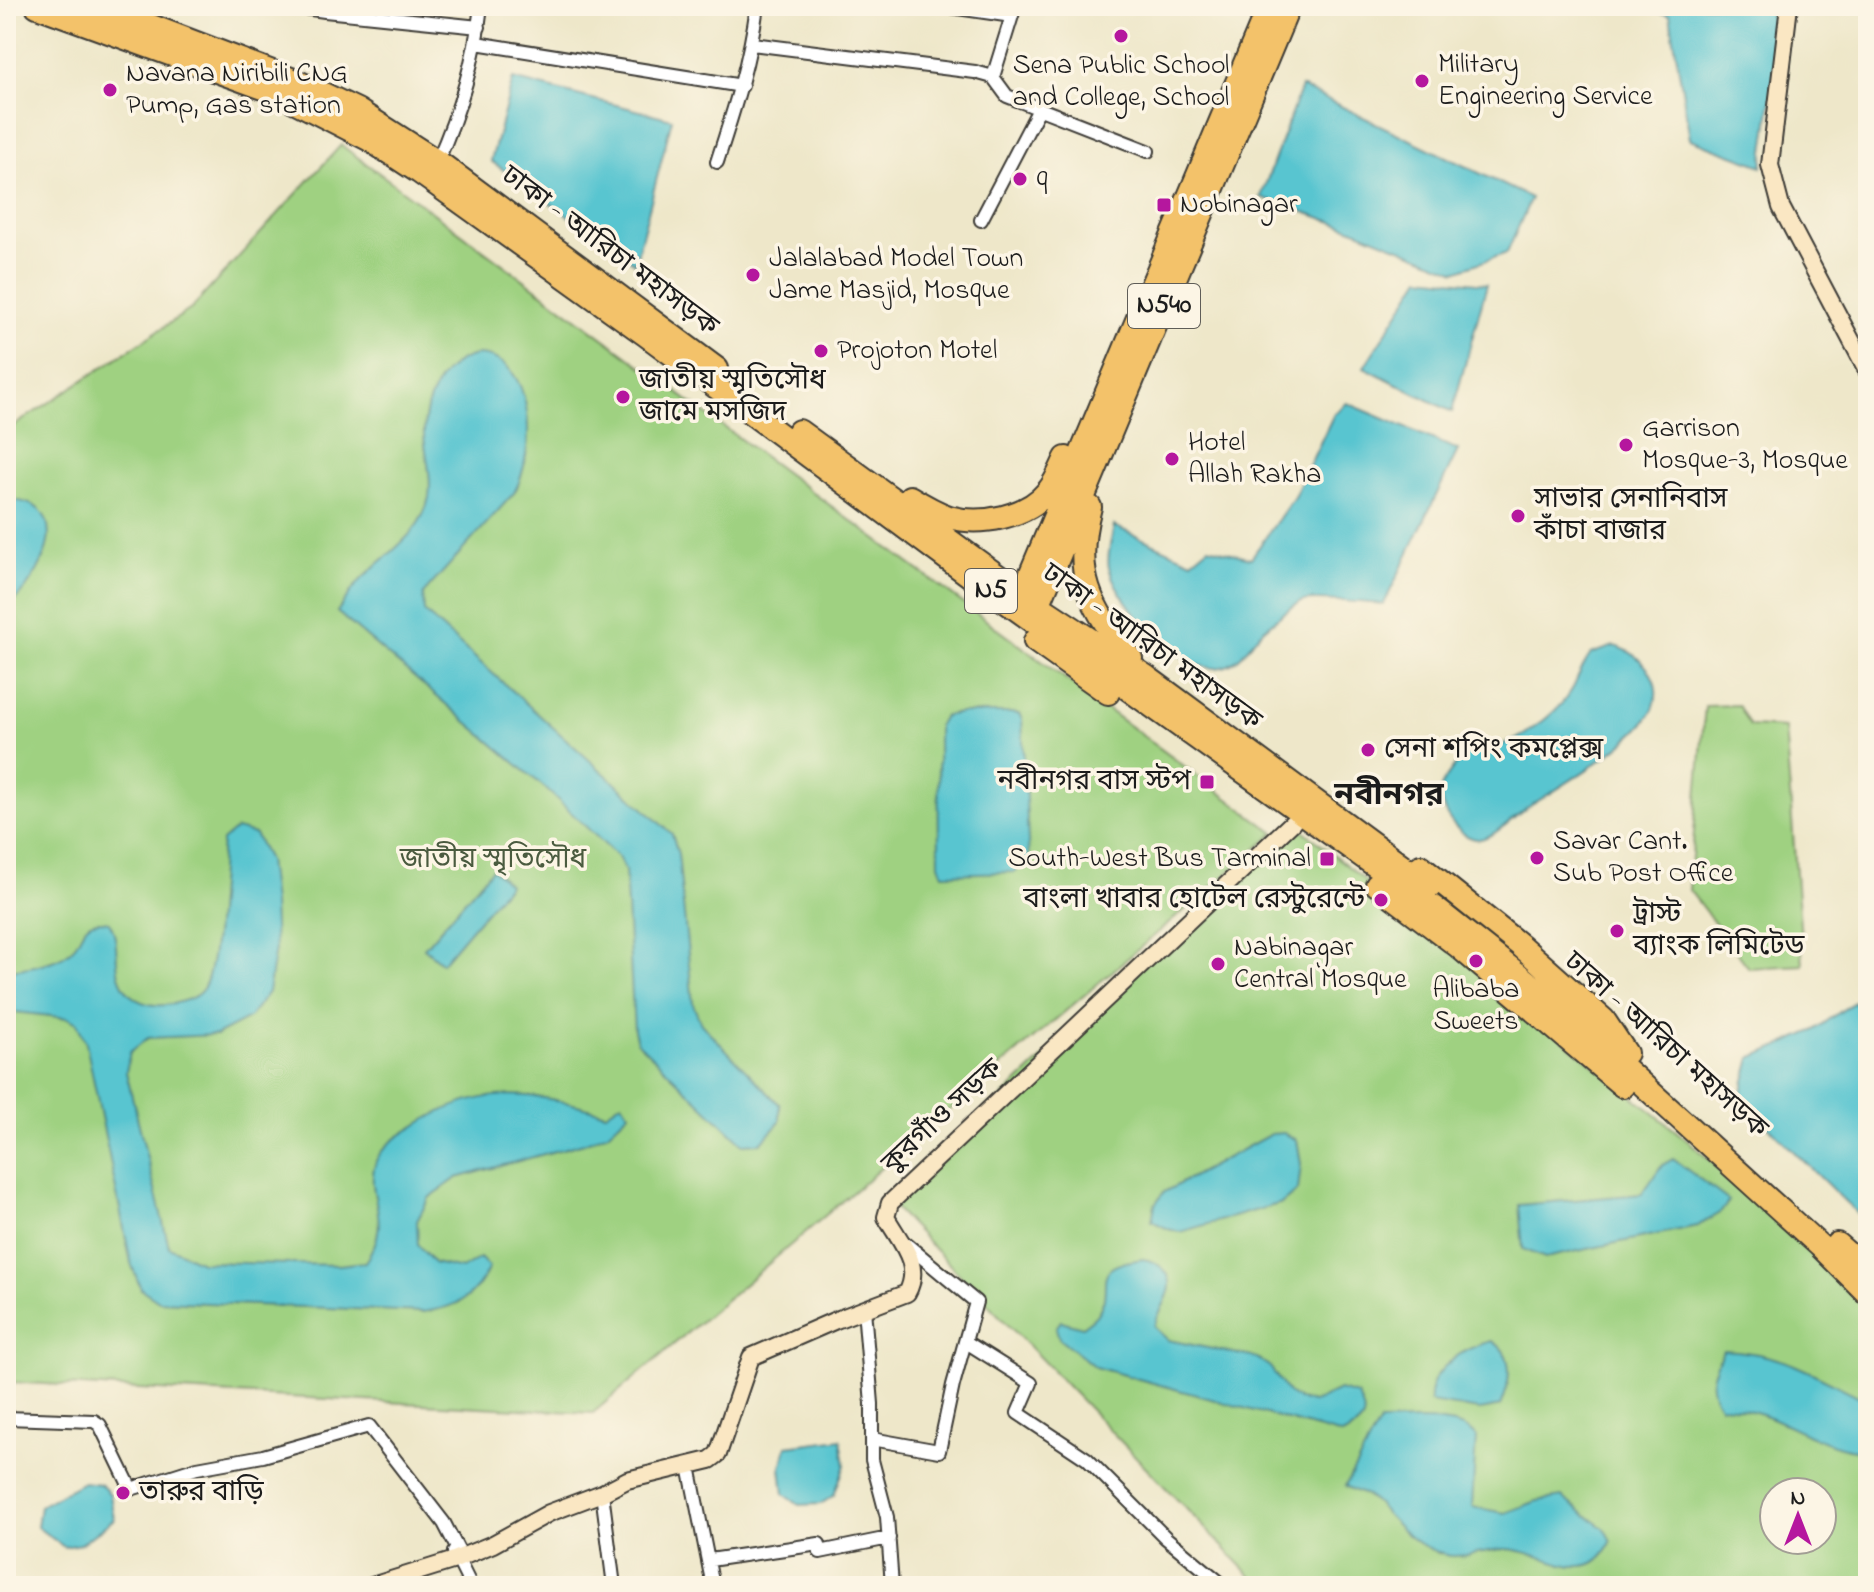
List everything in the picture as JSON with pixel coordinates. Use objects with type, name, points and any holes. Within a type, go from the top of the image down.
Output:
[{"type":"highway","name":"N5","points":[[37,6],[280,94],[370,140],[1031,598],[1543,994],[1867,1286]]},
{"type":"highway","name":"ঢাকা - আরিচা মহাসড়ক","points":[[99,6],[314,90],[357,110],[437,162],[832,454],[1031,598],[1147,677],[1319,807],[1379,848],[1546,977],[1626,1053],[1689,1105],[1867,1286]]},
{"type":"highway","name":"N540","points":[[1164,284],[1269,6]]},
{"type":"highway","name":"N540","points":[[1031,598],[1164,284],[1289,6]]},
{"type":"highway","points":[[555,270],[570,296],[592,315],[1064,662],[1293,822],[1459,947],[1687,1140],[1724,1158]]},
{"type":"highway","points":[[832,454],[862,466],[931,510],[951,517],[967,520],[1009,516],[1035,505],[1050,489],[1065,459],[1128,305],[1164,284],[1171,323],[1090,506],[1084,540],[1083,569],[1092,601],[1100,617],[1147,677]]},
{"type":"street","points":[[303,6],[479,27]]},
{"type":"street","points":[[437,162],[448,137],[476,43],[481,6]]},
{"type":"street","points":[[717,162],[742,86],[757,6]]},
{"type":"street","points":[[944,6],[1014,11],[993,77]]},
{"type":"street","points":[[1789,6],[1770,165],[1781,207],[1868,372]]},
{"type":"street","points":[[476,43],[742,86]]},
{"type":"street","points":[[752,44],[975,72],[993,77],[1007,96],[1148,151]]},
{"type":"street","points":[[981,220],[1039,109]]},
{"type":"street","name":"কুরগাঁও সড়ক","points":[[372,1586],[459,1558],[512,1535],[549,1513],[627,1480],[710,1460],[718,1454],[751,1357],[907,1293],[913,1273],[903,1242],[886,1217],[890,1203],[1293,822]]},
{"type":"street","points":[[872,1439],[939,1451],[976,1302],[903,1242]]},
{"type":"street","points":[[864,1309],[872,1404],[872,1460],[887,1517],[892,1586]]},
{"type":"street","points":[[966,1342],[1031,1383],[1018,1413],[1087,1459],[1209,1580],[1224,1586]]},
{"type":"street","points":[[6,1418],[94,1421],[100,1425],[131,1489],[197,1468],[263,1456],[369,1426],[444,1523],[471,1586]]},
{"type":"street","points":[[689,1466],[713,1586]]},
{"type":"street","points":[[602,1493],[614,1586]]},
{"type":"street","points":[[710,1560],[819,1544],[820,1552],[889,1538]]},
{"type":"green space","name":"জাতীয় স্মৃতিসৌধ","points":[[341,145],[1275,833],[593,1413],[6,1382],[6,431],[191,309]]},
{"type":"green space","points":[[1738,705],[1750,726],[1785,728],[1803,965],[1749,968],[1689,890],[1705,706]]},
{"type":"green space","points":[[1293,822],[1687,1140],[1868,1300],[1868,1586],[1261,1586],[890,1203]]},
{"type":"water","points":[[1634,6],[1784,6],[1762,166],[1690,139],[1670,15]]},
{"type":"water","points":[[513,79],[672,119],[635,263],[491,161]]},
{"type":"water","points":[[1301,87],[1531,198],[1507,253],[1456,271],[1353,229],[1261,197]]},
{"type":"water","points":[[1421,277],[1487,284],[1452,412],[1364,367]]},
{"type":"water","points":[[476,355],[496,359],[511,371],[521,388],[528,432],[526,455],[514,493],[423,594],[424,612],[672,834],[678,854],[693,1004],[701,1024],[780,1105],[780,1122],[761,1143],[743,1144],[637,1042],[625,870],[618,857],[544,787],[337,612],[356,585],[418,523],[430,489],[424,436],[431,397],[436,385],[453,366]]},
{"type":"water","points":[[1347,403],[1458,450],[1384,604],[1304,601],[1267,627],[1229,665],[1212,668],[1194,663],[1175,652],[1140,620],[1115,584],[1108,563],[1114,526],[1192,561],[1209,547],[1251,558],[1294,497],[1334,414]]},
{"type":"water","points":[[6,500],[29,504],[42,513],[48,527],[48,544],[32,579],[6,607]]},
{"type":"water","points":[[1614,646],[1636,656],[1644,664],[1653,678],[1656,691],[1653,709],[1633,735],[1493,833],[1480,839],[1472,838],[1456,828],[1444,810],[1440,791],[1453,768],[1476,748],[1500,745],[1538,725],[1566,698],[1591,654]]},
{"type":"water","points":[[1011,713],[1019,714],[1022,719],[1029,860],[1014,872],[943,874],[939,864],[938,726],[944,716]]},
{"type":"water","points":[[236,829],[255,834],[268,860],[275,949],[268,992],[249,1018],[216,1035],[148,1038],[130,1052],[126,1072],[169,1247],[201,1262],[339,1265],[365,1262],[378,1233],[373,1185],[376,1161],[391,1142],[407,1131],[460,1104],[483,1098],[530,1096],[606,1113],[622,1102],[629,1113],[608,1133],[584,1143],[457,1178],[429,1198],[417,1221],[418,1245],[434,1263],[462,1269],[480,1258],[489,1267],[478,1287],[464,1300],[423,1312],[159,1301],[141,1289],[131,1263],[86,1043],[77,1023],[68,1018],[6,1011],[6,971],[45,963],[67,954],[85,927],[98,921],[109,922],[115,940],[120,978],[136,999],[167,1005],[198,994],[204,987],[212,959],[222,841]]},
{"type":"water","points":[[492,869],[509,884],[442,963],[424,948]]},
{"type":"water","points":[[1868,992],[1868,1224],[1740,1099],[1751,1058],[1813,1031]]},
{"type":"water","points":[[1284,1133],[1297,1140],[1301,1164],[1298,1190],[1282,1203],[1180,1232],[1152,1221],[1155,1204],[1164,1192],[1271,1134]]},
{"type":"water","points":[[1673,1159],[1729,1201],[1721,1212],[1697,1226],[1545,1258],[1523,1249],[1519,1205],[1642,1194],[1661,1166]]},
{"type":"water","points":[[1143,1259],[1161,1267],[1170,1281],[1168,1296],[1154,1327],[1168,1340],[1257,1358],[1270,1367],[1288,1393],[1300,1400],[1312,1403],[1339,1390],[1357,1395],[1363,1409],[1363,1420],[1342,1435],[1095,1367],[1059,1338],[1056,1328],[1061,1321],[1082,1327],[1096,1316],[1103,1303],[1108,1272],[1125,1262]]},
{"type":"water","points":[[1492,1341],[1500,1347],[1508,1361],[1507,1388],[1501,1406],[1479,1410],[1430,1402],[1431,1390],[1441,1370],[1460,1354]]},
{"type":"water","points":[[1723,1350],[1783,1361],[1868,1401],[1868,1451],[1831,1444],[1759,1413],[1720,1406],[1712,1385]]},
{"type":"water","points":[[1432,1421],[1458,1425],[1468,1430],[1476,1437],[1472,1507],[1505,1513],[1537,1501],[1562,1497],[1605,1529],[1611,1542],[1602,1557],[1578,1566],[1506,1549],[1452,1556],[1425,1547],[1399,1527],[1374,1501],[1345,1486],[1380,1422]]},
{"type":"water","points":[[841,1439],[845,1465],[834,1495],[821,1504],[799,1505],[784,1494],[781,1467],[787,1446]]},
{"type":"water","points":[[83,1482],[100,1484],[110,1494],[114,1519],[81,1544],[64,1547],[37,1527],[40,1506]]},
{"type":"place","name":"Sena Public School and College, School","points":[[1121,36]]},
{"type":"place","name":"Military Engineering Service","points":[[1422,81]]},
{"type":"place","name":"Navana Niribili CNG Pump, Gas station","points":[[110,90]]},
{"type":"place","name":"q","points":[[1020,179]]},
{"type":"place","name":"Nobinagar","points":[[1164,205]]},
{"type":"place","name":"Jalalabad Model Town Jame Masjid, Mosque","points":[[753,275]]},
{"type":"place","name":"Projoton Motel","points":[[821,351]]},
{"type":"place","name":"জাতীয় স্মৃতিসৌধ জামে মসজিদ","points":[[623,397]]},
{"type":"place","name":"Garrison Mosque-3, Mosque","points":[[1626,445]]},
{"type":"place","name":"Hotel Allah Rakha","points":[[1172,459]]},
{"type":"place","name":"সাভার সেনানিবাস কাঁচা বাজার","points":[[1518,516]]},
{"type":"place","name":"সেনা শপিং কমপ্লেক্স","points":[[1368,750]]},
{"type":"place","name":"নবীনগর বাস স্টপ","points":[[1207,782]]},
{"type":"place","name":"Savar Cant. Sub Post Office","points":[[1537,858]]},
{"type":"place","name":"South-West Bus Tarminal","points":[[1327,859]]},
{"type":"place","name":"বাংলা খাবার হোটেল রেস্টুরেন্টে","points":[[1381,900]]},
{"type":"place","name":"ট্রাস্ট ব্যাংক লিমিটেড","points":[[1617,931]]},
{"type":"place","name":"Alibaba Sweets","points":[[1476,961]]},
{"type":"place","name":"Nabinagar Central Mosque","points":[[1218,964]]},
{"type":"place","name":"তারুর বাড়ি","points":[[123,1493]]},
{"type":"district","name":"নবীনগর","points":[[1389,796]]}]
